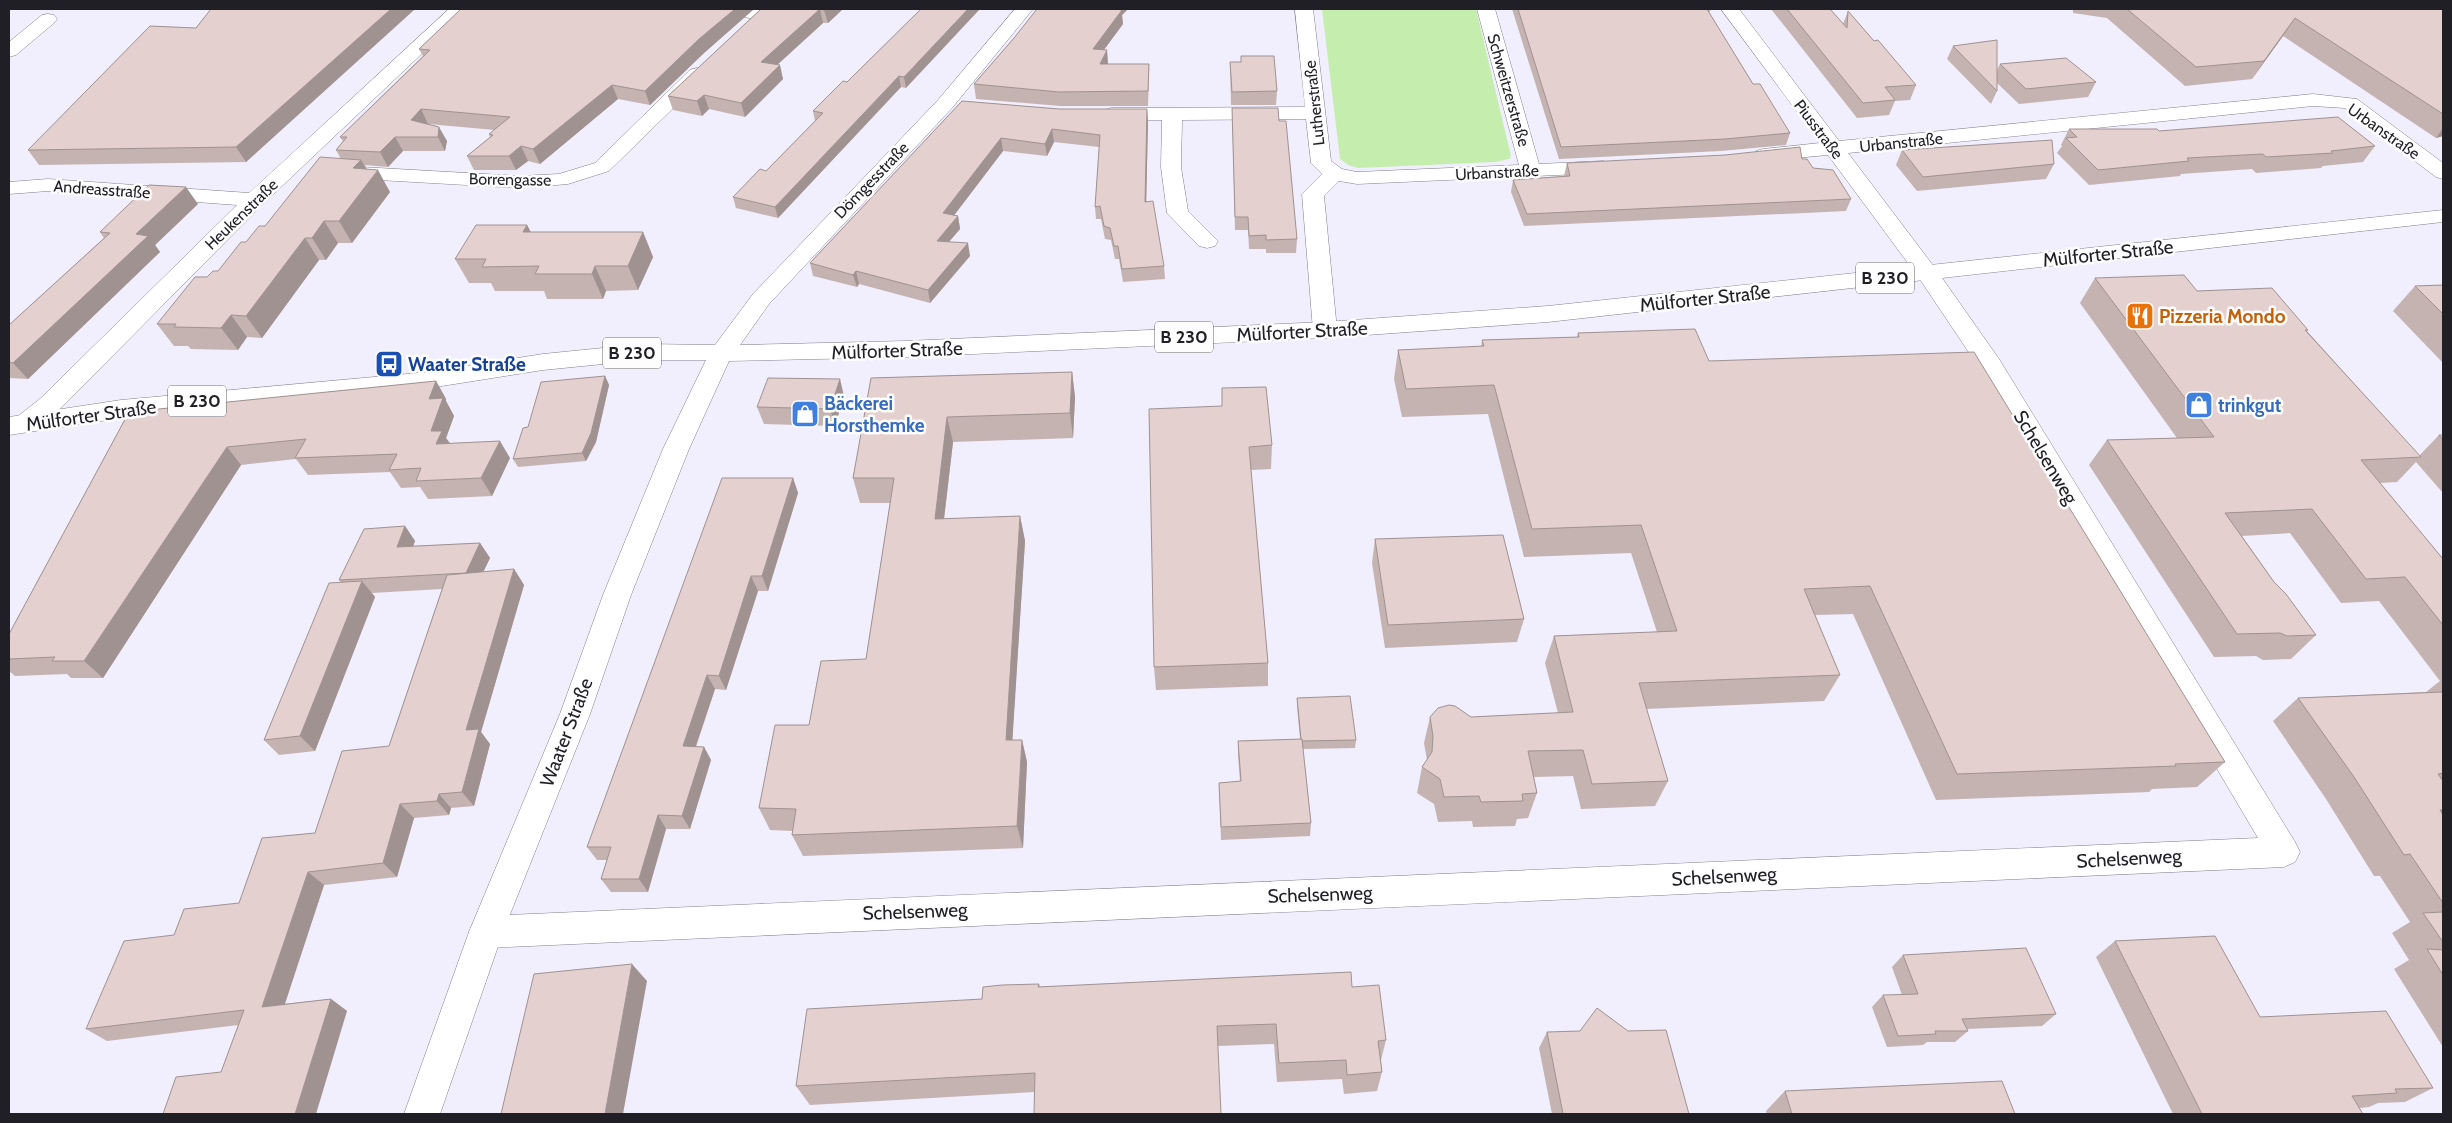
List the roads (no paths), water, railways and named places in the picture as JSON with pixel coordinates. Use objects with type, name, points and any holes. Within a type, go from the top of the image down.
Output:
[{"type":"street","name":"Heukenstraße","points":[[18,424],[50,404],[254,200],[444,20],[460,9]]},
{"type":"street","points":[[732,9],[762,12]]},
{"type":"street","name":"Dömgesstraße","points":[[721,353],[761,299],[945,104],[1024,9]]},
{"type":"street","name":"Lutherstraße","points":[[1304,9],[1321,163],[1335,174]]},
{"type":"street","name":"Schweitzerstraße","points":[[1486,9],[1532,170]]},
{"type":"street","name":"Piusstraße","points":[[1730,9],[1928,273]]},
{"type":"street","points":[[738,34],[762,12]]},
{"type":"street","points":[[9,51],[48,19]]},
{"type":"street","name":"Borrengasse","points":[[289,168],[520,182],[561,180],[602,167],[712,58]]},
{"type":"street","name":"Urbanstraße","points":[[1740,157],[2313,100],[2350,102],[2443,173]]},
{"type":"street","points":[[945,104],[968,107]]},
{"type":"street","points":[[1088,114],[1315,113]]},
{"type":"street","points":[[1172,114],[1171,167],[1178,213],[1207,241]]},
{"type":"street","name":"Urbanstraße","points":[[1335,174],[1357,178],[1626,166]]},
{"type":"street","points":[[1325,330],[1313,194],[1335,174]]},
{"type":"street","name":"Andreasstraße","points":[[9,188],[48,185],[254,200]]},
{"type":"street","name":"Mülforter Straße","points":[[18,424],[160,405],[429,380],[543,362],[642,352],[809,353],[1325,330],[1548,314],[2443,216]]},
{"type":"street","name":"Schelsenweg","points":[[486,932],[2284,852],[1990,365],[1928,273]]},
{"type":"street","name":"Waater Straße","points":[[422,1114],[486,932],[575,714],[617,595],[661,486],[721,353]]},
{"type":"place","name":"Pizzeria Mondo","points":[[2140,316]]},
{"type":"place","name":"Waater Straße","points":[[389,364]]},
{"type":"place","name":"trinkgut","points":[[2199,405]]},
{"type":"place","name":"Bäckerei Horsthemke","points":[[805,414]]}]
